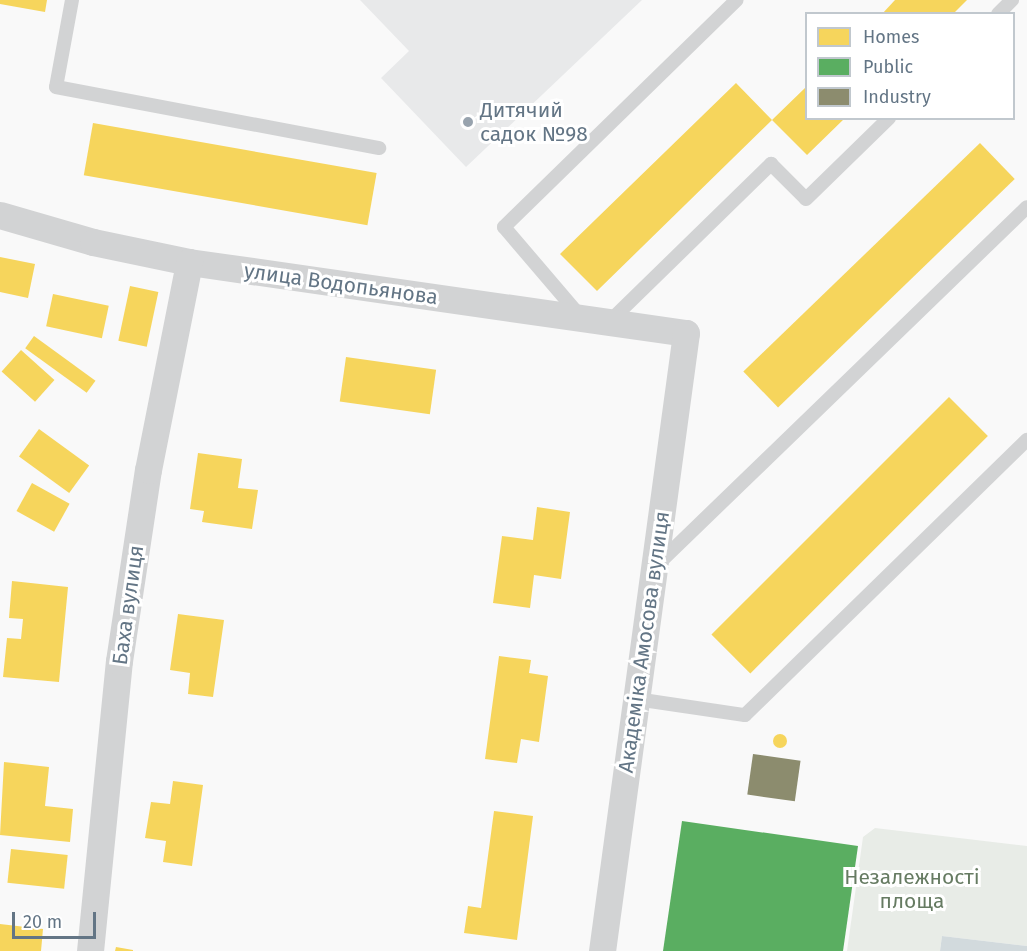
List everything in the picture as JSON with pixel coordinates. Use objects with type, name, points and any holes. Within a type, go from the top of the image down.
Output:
[{"type":"street","name":"улица Водопьянова","points":[[0,215],[93,242],[189,262],[686,333]]},
{"type":"street","name":"Баха вулиця","points":[[90,951],[119,661],[147,470],[189,262]]},
{"type":"street","name":"Академіка Амосова вулиця","points":[[602,951],[686,333]]},
{"type":"lane","points":[[72,0],[56,87],[379,148]]},
{"type":"lane","points":[[581,318],[504,227],[737,0]]},
{"type":"lane","points":[[1000,12],[1012,0]]},
{"type":"lane","points":[[608,322],[771,164],[806,199],[887,120]]},
{"type":"lane","points":[[654,567],[1027,207]]},
{"type":"lane","points":[[636,699],[745,715],[1027,440]]},
{"type":"shaded area","name":"Дитячий садок №98","points":[[360,0],[642,0],[466,167],[381,78],[409,51]]},
{"type":"shaded area","points":[[942,936],[1027,946],[1027,951],[940,951]]},
{"type":"green space","name":"Незалежності площа","points":[[875,828],[1027,846],[1027,946],[942,936],[940,951],[847,951],[863,837]]},
{"type":"building: Homes","points":[[0,0],[47,0],[45,12],[0,4]]},
{"type":"building: Homes","points":[[895,0],[967,0],[955,12],[884,12]]},
{"type":"building: Homes","points":[[736,83],[772,120],[597,291],[560,254]]},
{"type":"building: Homes","points":[[805,88],[805,120],[843,120],[807,155],[772,120]]},
{"type":"building: Homes","points":[[93,123],[377,173],[367,225],[84,175]]},
{"type":"building: Homes","points":[[980,143],[1015,179],[778,408],[743,372]]},
{"type":"building: Homes","points":[[0,257],[35,264],[28,298],[0,292]]},
{"type":"building: Homes","points":[[130,286],[158,292],[147,347],[118,341]]},
{"type":"building: Homes","points":[[53,294],[109,306],[102,338],[46,326]]},
{"type":"building: Homes","points":[[34,336],[95,381],[87,393],[25,348]]},
{"type":"building: Homes","points":[[21,350],[54,380],[35,402],[2,372]]},
{"type":"building: Homes","points":[[346,357],[436,370],[430,414],[340,402]]},
{"type":"building: Homes","points":[[949,397],[988,436],[750,673],[711,635]]},
{"type":"building: Homes","points":[[39,429],[89,465],[69,493],[19,457]]},
{"type":"building: Homes","points":[[198,453],[242,459],[238,488],[258,490],[252,529],[202,522],[204,511],[190,509]]},
{"type":"building: Homes","points":[[32,483],[70,504],[54,532],[16,511]]},
{"type":"building: Homes","points":[[537,507],[570,512],[561,579],[534,575],[530,608],[493,603],[502,536],[533,540]]},
{"type":"building: Homes","points":[[12,581],[68,587],[59,682],[3,677],[7,638],[21,639],[23,619],[9,618]]},
{"type":"building: Homes","points":[[178,614],[224,620],[213,697],[188,694],[190,673],[170,670]]},
{"type":"building: Homes","points":[[499,656],[531,660],[529,673],[548,676],[539,742],[521,739],[517,763],[485,759]]},
{"type":"building: Homes","points":[[780,734],[785,736],[787,741],[785,746],[780,748],[775,746],[773,741],[775,736]]},
{"type":"building: Homes","points":[[4,762],[49,767],[45,806],[73,809],[70,842],[0,835]]},
{"type":"building: Homes","points":[[173,781],[203,785],[192,866],[163,862],[166,841],[145,838],[151,802],[170,804]]},
{"type":"building: Homes","points":[[494,811],[533,816],[517,940],[464,933],[468,906],[481,908]]},
{"type":"building: Homes","points":[[11,849],[68,855],[64,889],[7,883]]},
{"type":"building: Homes","points":[[0,924],[43,929],[41,951],[0,951]]},
{"type":"building: Homes","points":[[116,947],[133,950],[133,951],[115,951]]},
{"type":"building: Public","points":[[682,821],[858,846],[843,951],[663,951]]},
{"type":"building: Industry","points":[[753,754],[801,761],[795,801],[747,795]]},
{"type":"place","name":"Дитячий садок №98","points":[[468,122]]}]
